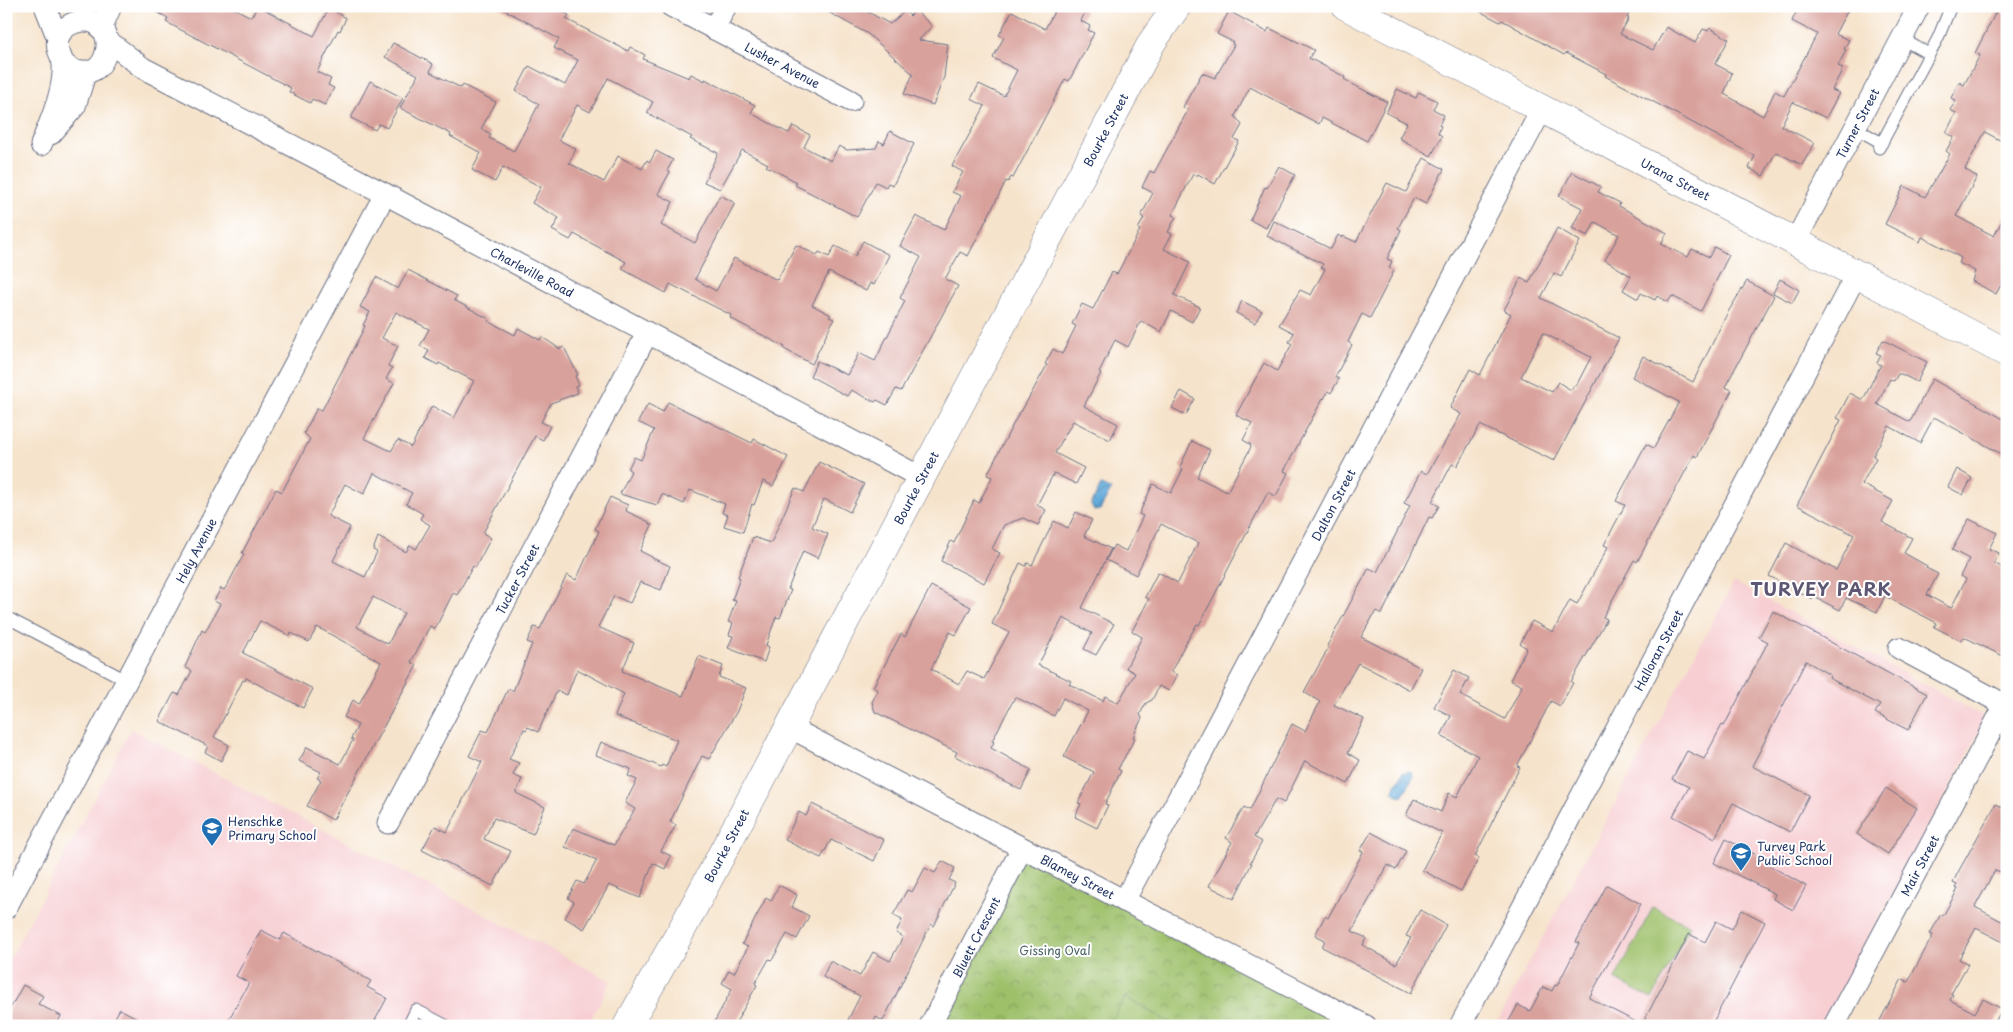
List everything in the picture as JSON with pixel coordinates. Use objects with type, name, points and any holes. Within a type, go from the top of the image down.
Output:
[{"type":"main road","name":"Bourke Street","points":[[1152,42],[1164,6]]},
{"type":"main road","name":"Bourke Street","points":[[627,1026],[680,933],[1152,42],[1177,6]]},
{"type":"main road","name":"Urana Street","points":[[1346,6],[2007,353]]},
{"type":"main road","name":"Bourke Street","points":[[638,1026],[680,933]]},
{"type":"street","points":[[45,6],[85,27]]},
{"type":"street","points":[[58,6],[85,27],[108,49],[93,68],[75,106],[41,145],[58,100],[63,63],[59,56],[85,27],[111,6]]},
{"type":"street","name":"Lusher Avenue","points":[[672,6],[851,102]]},
{"type":"street","points":[[714,29],[726,6]]},
{"type":"street","name":"Turner Street","points":[[1795,242],[1919,6]]},
{"type":"street","name":"Charleville Road","points":[[85,27],[143,68],[922,478]]},
{"type":"street","name":"Charleville Road","points":[[63,63],[77,71],[93,68],[143,68]]},
{"type":"street","name":"Dalton Street","points":[[1124,901],[1542,110]]},
{"type":"street","name":"Hely Avenue","points":[[6,908],[385,194]]},
{"type":"street","name":"Halloran Street","points":[[1460,1026],[1856,275]]},
{"type":"street","name":"Tucker Street","points":[[388,823],[647,334]]},
{"type":"street","points":[[1899,648],[2006,705]]},
{"type":"street","name":"Mair Street","points":[[1834,1026],[2006,705]]},
{"type":"street","name":"Blamey Street","points":[[789,727],[1366,1026]]},
{"type":"street","name":"Bluett Crescent","points":[[930,1026],[1022,848]]},
{"type":"lane","points":[[1855,128],[1881,146],[1930,54],[1951,6]]},
{"type":"lane","points":[[1902,39],[1930,54]]},
{"type":"lane","points":[[6,617],[126,680]]},
{"type":"lane","points":[[408,1026],[416,1010],[447,1026]]},
{"type":"shaded area","name":"Turvey Park Public School","points":[[1734,582],[1987,718],[1821,1026],[1495,1026]]},
{"type":"shaded area","name":"Henschke Primary School","points":[[131,729],[611,981],[587,1026],[6,1026],[6,966]]},
{"type":"green space","name":"Gissing Oval","points":[[1022,848],[1366,1026],[930,1026]]},
{"type":"green space","points":[[1653,907],[1690,926],[1652,999],[1615,979]]},
{"type":"green space","points":[[1125,997],[1176,1026],[1109,1026]]},
{"type":"water","points":[[1101,485],[1111,490],[1100,510],[1094,511],[1091,505]]},
{"type":"water","points":[[1407,771],[1412,772],[1413,777],[1402,797],[1392,792],[1403,772],[1406,773]]},
{"type":"building","points":[[146,6],[230,6],[251,17],[258,6],[314,36],[329,8],[346,18],[317,72],[331,79],[328,85],[334,88],[325,105],[312,99],[310,103],[289,92],[291,88],[166,22],[168,18]]},
{"type":"building","points":[[497,6],[552,6],[569,15],[566,19],[628,51],[630,47],[645,55],[643,59],[689,78],[691,74],[705,81],[705,79],[755,105],[751,113],[786,132],[789,133],[793,126],[810,135],[804,147],[831,161],[839,146],[847,150],[876,148],[879,141],[884,144],[890,131],[914,144],[893,185],[888,183],[886,187],[876,182],[857,217],[795,185],[797,182],[766,166],[768,164],[742,150],[720,189],[704,182],[718,153],[690,139],[692,137],[647,113],[653,102],[608,78],[590,112],[577,105],[562,133],[559,140],[576,149],[569,163],[604,182],[618,156],[642,169],[647,160],[650,162],[656,151],[673,160],[667,171],[670,172],[658,194],[673,202],[661,225],[695,243],[720,195],[735,203],[695,279],[716,291],[734,258],[777,280],[796,245],[817,255],[819,252],[829,257],[835,246],[855,256],[863,241],[889,255],[874,285],[870,283],[866,291],[829,272],[812,305],[831,315],[829,317],[834,319],[812,364],[784,349],[785,347],[730,318],[731,315],[670,284],[666,293],[622,269],[626,262],[574,234],[570,240],[552,230],[559,218],[532,203],[541,187],[503,167],[495,182],[472,170],[481,153],[450,136],[451,134],[400,108],[418,75],[385,57],[393,43],[433,64],[430,72],[461,88],[463,85],[496,102],[481,129],[491,134],[489,138],[514,151],[539,104],[516,91],[529,66],[565,85],[578,60],[554,48],[559,39]]},
{"type":"building","points":[[817,6],[857,6],[890,24],[905,11],[910,16],[915,10],[932,26],[919,40],[948,44],[944,77],[933,105],[904,94],[913,74],[868,34]]},
{"type":"building","points":[[1057,6],[1085,6],[1083,11],[1085,12],[1081,21],[1090,26],[1088,30],[1094,33],[1069,81],[1065,79],[1013,178],[1011,177],[1008,182],[1006,181],[968,256],[960,252],[945,279],[958,286],[901,391],[896,389],[887,405],[877,400],[875,402],[851,390],[847,396],[810,376],[817,361],[847,375],[859,353],[875,361],[905,301],[900,298],[921,257],[900,246],[916,216],[944,230],[961,196],[952,192],[963,172],[952,166],[985,106],[971,99],[979,84],[1004,96],[1017,70],[993,58],[1004,37],[999,35],[1012,11],[1045,29]]},
{"type":"building","points":[[1470,6],[1628,6],[1625,12],[1629,13],[1627,18],[1629,18],[1620,34],[1653,50],[1666,27],[1695,43],[1703,29],[1708,31],[1710,28],[1729,39],[1715,64],[1732,73],[1724,94],[1763,116],[1775,91],[1784,96],[1817,34],[1792,21],[1799,6],[1850,6],[1835,34],[1849,40],[1838,66],[1843,68],[1832,90],[1839,93],[1826,118],[1793,102],[1781,126],[1815,143],[1802,165],[1776,152],[1763,176],[1749,168],[1755,156],[1605,76],[1606,74],[1566,53],[1564,55],[1502,20],[1500,22]]},
{"type":"building","points":[[1997,10],[2007,15],[2007,144],[1985,132],[1965,169],[1977,177],[1956,216],[1994,236],[2007,211],[2007,274],[1996,294],[1972,281],[1975,271],[1959,263],[1961,258],[1922,237],[1920,242],[1885,224],[1904,186],[1925,197],[1950,154],[1946,151],[1954,137],[1946,133],[1956,113],[1950,110],[1956,101],[1951,98],[1959,82],[1964,85],[1980,55],[1975,53]]},
{"type":"building","points":[[1229,11],[1267,32],[1269,28],[1314,50],[1309,58],[1387,102],[1367,141],[1322,118],[1319,124],[1250,87],[1235,116],[1242,125],[1234,139],[1239,141],[1215,184],[1198,174],[1197,176],[1193,174],[1172,215],[1176,217],[1168,232],[1172,234],[1164,249],[1190,262],[1174,295],[1200,307],[1192,322],[1171,311],[1161,332],[1141,321],[1128,347],[1115,340],[1084,406],[1118,424],[1110,440],[1073,421],[1055,453],[1084,468],[1076,484],[1054,473],[1037,505],[1046,510],[1038,525],[1023,518],[1004,525],[992,549],[1000,553],[984,583],[941,561],[951,541],[954,543],[974,500],[979,503],[992,477],[987,475],[1020,411],[1047,365],[1045,364],[1053,349],[1062,354],[1076,326],[1072,324],[1082,304],[1093,309],[1112,272],[1117,274],[1140,230],[1138,229],[1144,218],[1141,216],[1153,193],[1142,187],[1150,171],[1154,173],[1188,110],[1183,107],[1202,73],[1215,78],[1234,45],[1232,44],[1233,42],[1217,34]]},
{"type":"building","points":[[370,81],[403,98],[387,128],[379,124],[375,130],[351,118]]},
{"type":"building","points":[[1397,89],[1416,98],[1419,92],[1437,101],[1433,109],[1444,115],[1439,125],[1441,126],[1438,133],[1442,136],[1431,156],[1399,138],[1407,123],[1386,113]]},
{"type":"building","points":[[1424,158],[1444,169],[1426,204],[1414,198],[1398,228],[1401,230],[1387,259],[1392,261],[1389,268],[1394,271],[1370,318],[1362,314],[1348,342],[1352,345],[1335,377],[1339,379],[1331,393],[1328,391],[1323,398],[1284,471],[1288,473],[1276,496],[1268,492],[1199,625],[1197,624],[1184,646],[1171,672],[1177,675],[1169,691],[1159,686],[1152,700],[1146,703],[1140,714],[1142,718],[1133,737],[1135,738],[1118,769],[1121,771],[1105,804],[1108,805],[1097,828],[1075,817],[1081,804],[1078,803],[1094,772],[1064,757],[1088,711],[1063,698],[1054,716],[1015,697],[992,741],[994,742],[991,748],[1031,770],[1021,790],[955,756],[957,752],[875,712],[872,702],[878,690],[873,687],[901,634],[905,637],[931,586],[971,607],[956,635],[950,632],[931,669],[959,684],[967,671],[984,679],[1009,632],[992,624],[1020,563],[1026,566],[1027,563],[1032,565],[1054,521],[1068,528],[1076,512],[1092,520],[1084,536],[1111,549],[1082,608],[1114,624],[1096,655],[1084,649],[1092,633],[1063,618],[1038,665],[1071,681],[1069,684],[1103,701],[1105,696],[1118,703],[1135,673],[1126,668],[1142,637],[1132,631],[1149,599],[1145,597],[1158,572],[1178,583],[1198,543],[1161,524],[1136,575],[1106,560],[1114,545],[1126,551],[1143,516],[1139,514],[1153,484],[1171,493],[1183,469],[1180,467],[1192,441],[1210,450],[1197,477],[1227,492],[1251,447],[1250,444],[1243,440],[1252,423],[1236,415],[1264,363],[1277,371],[1292,344],[1289,342],[1294,333],[1279,325],[1300,290],[1311,295],[1325,269],[1321,267],[1323,264],[1267,236],[1274,221],[1331,249],[1338,235],[1356,242],[1387,183],[1406,192]]},
{"type":"building","points":[[1279,166],[1295,175],[1266,228],[1250,220],[1265,187],[1267,188]]},
{"type":"building","points":[[1572,172],[1601,187],[1598,192],[1620,203],[1619,206],[1667,233],[1661,244],[1688,257],[1692,249],[1709,257],[1714,247],[1729,255],[1701,311],[1672,296],[1668,302],[1657,296],[1655,300],[1641,293],[1638,299],[1623,290],[1631,276],[1605,260],[1619,235],[1595,222],[1588,236],[1572,228],[1582,208],[1559,196]]},
{"type":"building","points":[[1557,228],[1580,241],[1561,277],[1554,273],[1541,298],[1619,338],[1554,461],[1480,425],[1457,466],[1452,464],[1432,502],[1439,506],[1432,518],[1429,517],[1382,614],[1376,611],[1361,637],[1421,668],[1410,690],[1358,663],[1334,705],[1364,719],[1348,753],[1360,760],[1348,784],[1305,761],[1284,803],[1276,799],[1254,837],[1262,842],[1250,863],[1252,863],[1234,899],[1209,886],[1232,842],[1226,838],[1244,807],[1250,810],[1292,724],[1305,731],[1320,702],[1304,692],[1329,647],[1327,646],[1369,568],[1377,572],[1410,506],[1404,503],[1421,471],[1427,474],[1461,414],[1450,408],[1470,369],[1480,375],[1511,314],[1504,310],[1521,278],[1529,283]],"holes":[[[1543,333],[1591,357],[1576,386],[1574,385],[1571,390],[1558,382],[1552,392],[1521,377]]]},
{"type":"building","points":[[408,270],[457,296],[454,300],[515,335],[518,328],[540,340],[542,337],[560,349],[564,347],[578,375],[575,376],[579,385],[575,386],[578,393],[551,403],[541,422],[550,426],[543,440],[535,436],[483,533],[491,538],[475,568],[473,566],[457,595],[453,593],[435,629],[430,626],[411,662],[417,665],[333,820],[307,806],[321,780],[317,778],[321,772],[299,761],[307,747],[340,764],[353,740],[351,739],[358,725],[344,717],[353,700],[359,704],[381,662],[317,627],[309,642],[291,633],[290,636],[260,621],[243,653],[313,689],[303,708],[246,678],[245,681],[243,680],[214,737],[229,745],[221,761],[205,752],[208,746],[159,721],[174,693],[179,695],[192,671],[185,667],[202,630],[205,632],[220,604],[214,601],[221,588],[224,590],[228,584],[276,489],[282,492],[310,439],[304,433],[317,408],[322,410],[365,326],[363,325],[370,312],[360,307],[376,277],[398,289]],"holes":[[[396,312],[429,329],[420,346],[429,350],[425,358],[474,381],[454,418],[432,406],[411,447],[398,440],[391,451],[364,438],[394,383],[386,379],[392,368],[388,366],[398,346],[382,338]],[[374,473],[412,493],[406,504],[423,514],[420,519],[430,525],[416,549],[410,545],[406,552],[378,537],[373,550],[377,552],[365,577],[333,561],[350,527],[328,516],[345,484],[364,494]],[[373,597],[404,613],[388,644],[357,627]]]},
{"type":"building","points":[[1780,279],[1799,290],[1792,303],[1773,293]]},
{"type":"building","points":[[1747,281],[1774,296],[1725,387],[1732,390],[1697,457],[1694,455],[1637,562],[1634,560],[1603,617],[1607,619],[1571,682],[1573,683],[1560,706],[1551,701],[1517,766],[1520,767],[1475,856],[1479,858],[1461,891],[1422,870],[1442,833],[1406,815],[1414,799],[1441,812],[1449,793],[1457,797],[1478,756],[1441,736],[1451,716],[1434,707],[1454,670],[1469,678],[1460,695],[1505,719],[1522,686],[1510,680],[1527,648],[1520,644],[1532,621],[1553,632],[1570,600],[1577,604],[1608,547],[1604,545],[1625,505],[1616,501],[1646,444],[1654,448],[1679,402],[1632,377],[1643,356],[1693,382],[1728,312]]},
{"type":"building","points":[[1242,301],[1262,311],[1255,323],[1236,313]]},
{"type":"building","points":[[1883,340],[1927,362],[1917,382],[1901,374],[1898,374],[1894,381],[1890,379],[1877,404],[1910,422],[1932,379],[2007,421],[2007,457],[1934,417],[1920,443],[1889,426],[1873,456],[1876,458],[1862,484],[1893,501],[1882,522],[1912,538],[1904,553],[1938,574],[1927,595],[1951,608],[1966,579],[1960,576],[1969,559],[1952,550],[1969,519],[1997,533],[1989,549],[1999,553],[1994,563],[2007,570],[2007,658],[1964,637],[1962,641],[1934,627],[1937,623],[1885,596],[1877,612],[1846,598],[1840,610],[1814,597],[1813,599],[1769,576],[1786,543],[1836,570],[1854,535],[1797,505],[1841,420],[1837,418],[1850,393],[1863,400],[1881,365],[1877,363],[1881,355],[1876,353]]},
{"type":"building","points":[[1181,391],[1195,399],[1186,415],[1172,408]]},
{"type":"building","points":[[668,402],[752,443],[754,439],[788,457],[773,486],[763,481],[754,505],[752,504],[743,532],[724,526],[728,515],[722,513],[725,504],[690,490],[684,504],[662,494],[657,505],[620,494],[631,471],[628,469],[634,457],[641,460],[654,430],[638,422],[648,404],[663,412]]},
{"type":"building","points":[[819,462],[864,484],[850,512],[824,499],[812,527],[828,534],[818,558],[803,551],[788,589],[791,590],[780,618],[776,617],[766,645],[769,647],[764,662],[728,648],[733,636],[729,635],[733,623],[728,622],[736,601],[732,600],[740,578],[738,577],[753,537],[771,543],[795,488],[804,492]]},
{"type":"building","points":[[1957,469],[1972,478],[1963,495],[1948,487]]},
{"type":"building","points":[[610,497],[628,505],[626,511],[652,525],[640,551],[670,566],[661,590],[640,582],[630,603],[614,596],[598,627],[634,643],[622,671],[683,696],[699,656],[723,666],[719,677],[746,688],[737,711],[709,759],[702,756],[670,822],[676,825],[661,851],[671,856],[665,869],[653,863],[640,898],[609,885],[584,929],[565,918],[574,902],[568,898],[577,881],[584,884],[597,860],[565,847],[573,828],[614,845],[635,809],[625,803],[637,780],[628,776],[631,769],[596,755],[601,742],[661,767],[662,765],[666,767],[677,740],[615,716],[624,694],[577,669],[567,695],[557,691],[538,732],[528,727],[526,730],[524,729],[509,759],[519,763],[513,775],[522,779],[516,793],[545,807],[533,834],[494,818],[484,839],[511,851],[493,886],[422,850],[435,826],[447,832],[482,762],[469,756],[482,730],[488,732],[508,689],[513,691],[532,644],[527,642],[534,627],[540,629],[567,575],[576,580],[599,531],[595,529]]},
{"type":"building","points":[[1773,611],[1927,694],[1908,730],[1875,713],[1880,705],[1829,678],[1830,675],[1806,661],[1752,766],[1809,795],[1790,832],[1733,803],[1715,838],[1673,816],[1689,787],[1672,779],[1687,751],[1704,759],[1722,725],[1724,726],[1768,642],[1759,637]]},
{"type":"building","points":[[1886,788],[1917,808],[1888,854],[1857,834]]},
{"type":"building","points":[[812,804],[884,840],[874,861],[831,840],[821,858],[785,840],[799,812],[806,816]]},
{"type":"building","points":[[1996,804],[2007,809],[2007,874],[1995,870],[1975,907],[2007,924],[2007,944],[1976,928],[1959,959],[1968,964],[1951,994],[1953,995],[1950,1000],[1975,1013],[1983,999],[2002,1009],[1994,1024],[1998,1026],[1877,1026],[1902,979],[1908,982],[1933,935],[1930,934],[1941,914],[1943,916],[1958,889],[1955,888],[1957,885],[1953,883],[1957,874]]},
{"type":"building","points":[[1371,832],[1406,851],[1396,870],[1388,865],[1352,931],[1366,938],[1363,945],[1396,964],[1411,938],[1406,936],[1420,910],[1446,925],[1411,993],[1322,947],[1325,940],[1315,935],[1325,916],[1328,918],[1363,852],[1360,851]]},
{"type":"building","points":[[1726,839],[1766,860],[1765,863],[1806,886],[1793,910],[1773,899],[1775,894],[1714,863]]},
{"type":"building","points":[[942,861],[955,868],[949,880],[955,883],[934,926],[931,924],[883,1021],[876,1017],[872,1026],[859,1026],[848,1020],[860,996],[823,977],[830,961],[860,976],[873,952],[890,961],[903,937],[896,933],[902,920],[893,915],[907,890],[912,892],[925,868],[935,873]]},
{"type":"building","points":[[779,885],[797,895],[792,907],[809,916],[797,939],[787,934],[772,960],[769,959],[734,1026],[712,1026],[732,989],[722,983],[729,970],[734,973],[748,947],[742,944],[766,898],[771,901]]},
{"type":"building","points":[[1607,885],[1641,904],[1589,998],[1642,1025],[1689,934],[1705,942],[1716,921],[1732,929],[1742,910],[1765,922],[1711,1026],[1506,1026],[1518,1005],[1530,1011],[1543,987],[1552,991],[1555,985],[1557,986],[1579,943],[1576,942]]},
{"type":"building","points":[[261,930],[280,940],[284,933],[371,981],[367,987],[387,998],[372,1026],[237,1026],[228,1021],[249,983],[236,976]]},
{"type":"building","points":[[23,985],[43,996],[38,1004],[61,1016],[56,1026],[12,1026],[6,1023],[6,1016]]},
{"type":"building","points":[[120,1009],[152,1026],[110,1026]]},
{"type":"place","name":"Henschke Primary School","points":[[212,847]]},
{"type":"place","name":"Turvey Park Public School","points":[[1741,872]]},
{"type":"district","name":"TURVEY PARK","points":[[1821,588]]}]
